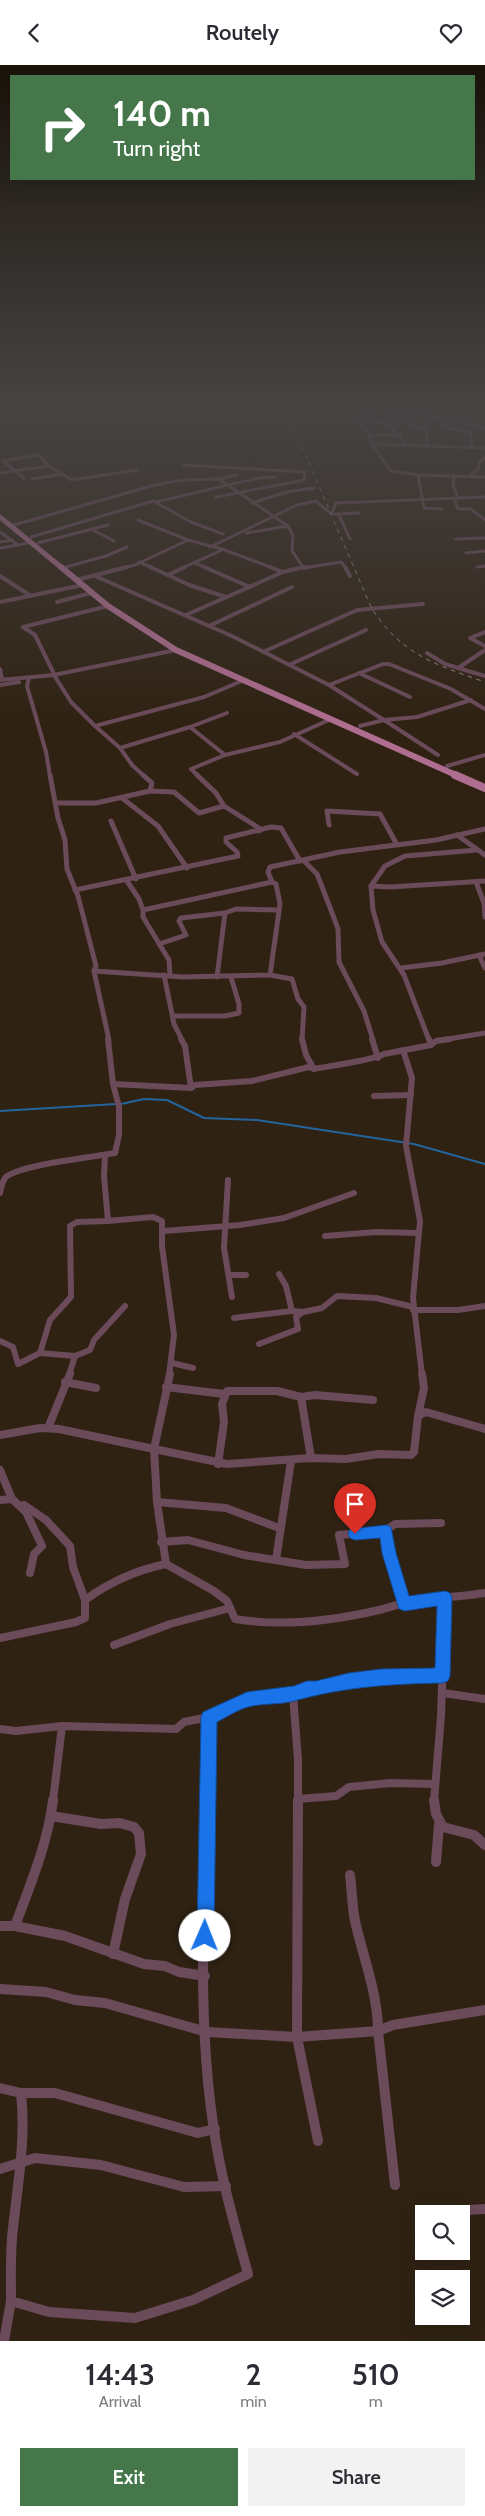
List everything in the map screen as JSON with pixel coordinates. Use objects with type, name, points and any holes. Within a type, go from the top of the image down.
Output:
[{"type":"main road","points":[[0,513],[81,582],[134,620],[176,644],[320,711],[331,719],[485,788]]},
{"type":"main road","points":[[0,517],[38,543],[66,567],[91,593],[108,606],[176,650],[244,680],[360,726],[485,783]]},
{"type":"street","points":[[14,525],[66,510]]},
{"type":"street","points":[[0,549],[129,510]]},
{"type":"street","points":[[170,510],[191,522],[223,534]]},
{"type":"street","points":[[265,510],[288,526],[293,536],[292,551],[303,568]]},
{"type":"street","points":[[209,547],[287,510]]},
{"type":"street","points":[[330,510],[347,528],[350,539]]},
{"type":"street","points":[[473,510],[485,520]]},
{"type":"street","points":[[334,513],[359,513]]},
{"type":"street","points":[[138,520],[283,572]]},
{"type":"street","points":[[38,543],[108,525]]},
{"type":"street","points":[[235,535],[288,526]]},
{"type":"street","points":[[91,529],[114,541]]},
{"type":"street","points":[[0,532],[18,545]]},
{"type":"street","points":[[456,539],[485,538]]},
{"type":"street","points":[[0,542],[12,539]]},
{"type":"street","points":[[0,603],[31,597],[81,582],[139,562],[188,539]]},
{"type":"street","points":[[66,567],[106,556],[127,547]]},
{"type":"street","points":[[168,575],[222,549]]},
{"type":"street","points":[[466,553],[485,551]]},
{"type":"street","points":[[186,615],[283,572],[339,561],[348,569],[350,577]]},
{"type":"street","points":[[139,562],[189,585],[226,597]]},
{"type":"street","points":[[196,563],[250,587]]},
{"type":"street","points":[[477,567],[485,566]]},
{"type":"street","points":[[0,576],[31,597]]},
{"type":"street","points":[[95,576],[209,625],[291,664],[328,685],[438,755]]},
{"type":"street","points":[[209,625],[292,587]]},
{"type":"street","points":[[57,602],[91,593]]},
{"type":"street","points":[[265,651],[357,610],[371,607],[423,604]]},
{"type":"street","points":[[108,606],[23,627],[35,635],[54,675],[71,703],[120,748],[132,765],[152,783],[150,791]]},
{"type":"street","points":[[291,664],[366,631]]},
{"type":"street","points":[[485,632],[470,639],[485,646]]},
{"type":"street","points":[[0,685],[176,650]]},
{"type":"street","points":[[458,668],[485,650]]},
{"type":"street","points":[[427,653],[435,659],[485,676]]},
{"type":"street","points":[[328,685],[382,664],[389,664],[437,683],[485,709]]},
{"type":"street","points":[[0,669],[1,680],[28,679]]},
{"type":"street","points":[[360,673],[410,697]]},
{"type":"street","points":[[0,1193],[3,1177],[16,1171],[39,1165],[115,1153],[119,1135],[118,1104],[113,1084],[111,1051],[94,971],[96,966],[76,890],[68,869],[65,840],[28,679]]},
{"type":"street","points":[[95,726],[204,697],[244,680]]},
{"type":"street","points":[[360,726],[384,720],[417,717],[471,700]]},
{"type":"street","points":[[120,748],[190,727],[227,713]]},
{"type":"street","points":[[259,831],[259,828],[224,806],[216,793],[191,769],[225,755],[275,743],[331,719]]},
{"type":"street","points":[[190,727],[225,755]]},
{"type":"street","points":[[294,735],[357,774]]},
{"type":"street","points":[[447,766],[485,755]]},
{"type":"street","points":[[56,803],[96,803],[150,791],[174,791],[199,813],[224,806]]},
{"type":"street","points":[[122,798],[129,806],[157,825],[169,839],[187,868]]},
{"type":"street","points":[[329,825],[327,811],[380,814],[396,843]]},
{"type":"street","points":[[111,821],[136,879]]},
{"type":"street","points":[[76,890],[127,881],[238,856],[237,852],[226,842],[226,838],[271,827],[281,828],[302,861],[317,875],[338,929],[339,962],[364,1011],[378,1058]]},
{"type":"street","points":[[270,975],[279,910],[279,893],[276,884],[272,882],[268,872],[270,867],[396,843],[457,835],[485,829]]},
{"type":"street","points":[[457,835],[485,855]]},
{"type":"street","points":[[431,1045],[401,968],[382,942],[373,910],[371,886],[386,866],[395,859],[405,856],[477,850]]},
{"type":"street","points":[[127,881],[139,899],[143,910],[143,917],[169,960],[167,975],[174,1024],[185,1046],[187,1073],[191,1088]]},
{"type":"street","points":[[371,886],[390,887],[485,881]]},
{"type":"street","points":[[143,910],[272,882]]},
{"type":"street","points":[[476,882],[484,903],[485,917]]},
{"type":"street","points":[[159,944],[186,935],[179,919],[224,913],[236,909],[279,910]]},
{"type":"street","points":[[218,977],[224,913]]},
{"type":"street","points":[[401,968],[442,963],[482,955],[485,969]]},
{"type":"street","points":[[94,971],[218,977],[270,975],[292,979],[298,999],[304,1007],[305,1018],[302,1041],[306,1055],[314,1069]]},
{"type":"street","points":[[173,1016],[225,1016],[239,1013],[239,1004],[231,977]]},
{"type":"street","points":[[113,1084],[191,1088],[195,1085],[252,1081],[309,1067],[314,1069],[350,1061],[378,1058],[403,1050],[431,1045],[436,1041],[485,1033]]},
{"type":"street","points":[[0,1435],[48,1428],[90,1435],[218,1464],[291,1461],[311,1458],[346,1459],[379,1454],[411,1455],[414,1452],[418,1416],[424,1388],[413,1309],[420,1221],[406,1146],[411,1070],[403,1050]]},
{"type":"street","points":[[374,1096],[410,1095]]},
{"type":"street","points":[[105,1155],[104,1176],[108,1221]]},
{"type":"street","points":[[228,1180],[224,1248],[230,1275],[232,1297]]},
{"type":"street","points":[[164,1231],[284,1218],[312,1210],[338,1197],[354,1193]]},
{"type":"street","points":[[40,1353],[50,1320],[71,1297],[70,1226],[77,1222],[92,1220],[108,1221],[153,1217],[162,1221],[164,1231],[161,1247],[171,1299],[172,1363],[160,1419],[159,1439],[154,1449],[161,1542],[166,1564]]},
{"type":"street","points":[[325,1236],[377,1232],[418,1233]]},
{"type":"street","points":[[230,1275],[246,1275]]},
{"type":"street","points":[[279,1275],[286,1286],[292,1311]]},
{"type":"street","points":[[234,1318],[292,1311],[303,1312],[322,1308],[337,1296],[396,1301],[413,1309],[460,1311],[485,1306]]},
{"type":"street","points":[[0,1341],[13,1347],[18,1365],[40,1353],[74,1356],[90,1350],[94,1340],[125,1306]]},
{"type":"street","points":[[260,1344],[298,1329],[296,1317],[303,1312]]},
{"type":"street","points":[[48,1428],[65,1381],[72,1368],[74,1356]]},
{"type":"street","points":[[172,1363],[193,1368]]},
{"type":"street","points":[[65,1381],[96,1388]]},
{"type":"street","points":[[166,1387],[224,1394],[227,1391],[277,1391],[301,1397],[315,1395],[373,1400]]},
{"type":"street","points":[[218,1464],[224,1422],[222,1404],[224,1394]]},
{"type":"street","points":[[301,1397],[302,1410],[310,1440],[311,1458]]},
{"type":"street","points":[[418,1416],[426,1411],[485,1429]]},
{"type":"street","points":[[276,1560],[279,1528],[291,1461]]},
{"type":"street","points":[[0,1470],[12,1499]]},
{"type":"street","points":[[0,1500],[12,1499],[46,1520],[70,1546],[73,1567],[85,1599],[86,1615],[76,1623],[20,1632],[0,1639]]},
{"type":"street","points":[[157,1502],[226,1508],[279,1528]]},
{"type":"street","points":[[23,1505],[39,1534],[42,1546],[34,1554],[30,1573]]},
{"type":"street","points":[[161,1542],[188,1540],[306,1565],[345,1564],[339,1535],[386,1531],[395,1524],[441,1523]]},
{"type":"street","points":[[386,1531],[389,1553],[405,1604]]},
{"type":"street","points":[[85,1599],[132,1573],[166,1564],[214,1591],[227,1601],[235,1619],[266,1624],[286,1624],[356,1615],[405,1604],[485,1593]]},
{"type":"street","points":[[436,1862],[439,1824],[434,1795],[442,1693],[445,1598]]},
{"type":"street","points":[[114,1645],[170,1624],[230,1608]]},
{"type":"street","points":[[0,1729],[16,1731],[62,1726],[176,1729],[184,1722],[209,1717],[247,1700],[294,1694],[307,1688],[357,1679],[442,1676]]},
{"type":"street","points":[[442,1693],[485,1699]]},
{"type":"street","points":[[294,1694],[298,1799],[297,2037],[318,2141]]},
{"type":"street","points":[[11,2301],[49,2312],[135,2318],[193,2300],[248,2274],[226,2186],[211,2109],[205,1976],[209,1717]]},
{"type":"street","points":[[15,1926],[36,1870],[50,1816],[62,1726]]},
{"type":"street","points":[[298,1799],[336,1796],[349,1787],[390,1783],[435,1784]]},
{"type":"street","points":[[50,1816],[101,1824],[120,1823],[134,1827],[139,1833],[141,1855],[125,1899],[113,1954]]},
{"type":"street","points":[[439,1824],[444,1828],[475,1834],[482,1838],[485,1845]]},
{"type":"street","points":[[350,1875],[355,1921],[362,1943],[378,2017],[395,2185]]},
{"type":"street","points":[[0,1926],[15,1926],[65,1936],[144,1964],[165,1966],[179,1972],[205,1976]]},
{"type":"street","points":[[0,1989],[46,1992],[75,2000],[105,2003],[207,2032],[297,2037],[378,2031],[393,2025],[485,2010]]},
{"type":"street","points":[[0,2088],[16,2090],[21,2093],[55,2093],[198,2133],[214,2129]]},
{"type":"street","points":[[4,2341],[11,2301],[11,2247],[20,2163],[23,2105],[21,2093]]},
{"type":"street","points":[[0,2169],[36,2158],[101,2165],[184,2187],[226,2186]]},
{"type":"street","points":[[470,2211],[485,2209]]},
{"type":"waterway","points":[[121,1104],[144,1099],[167,1100],[204,1118],[257,1120],[414,1144],[485,1164]]},
{"type":"waterway","points":[[0,1111],[116,1104]]},
{"type":"railway","points":[[329,510],[371,607],[382,623],[394,636],[420,656],[485,682]]},
{"type":"route","points":[[205,1936],[209,1717],[247,1700],[287,1693],[294,1694],[307,1688],[316,1688],[349,1680],[381,1677],[442,1676],[445,1598],[405,1604],[389,1553],[385,1537],[386,1531],[355,1534]]}]
